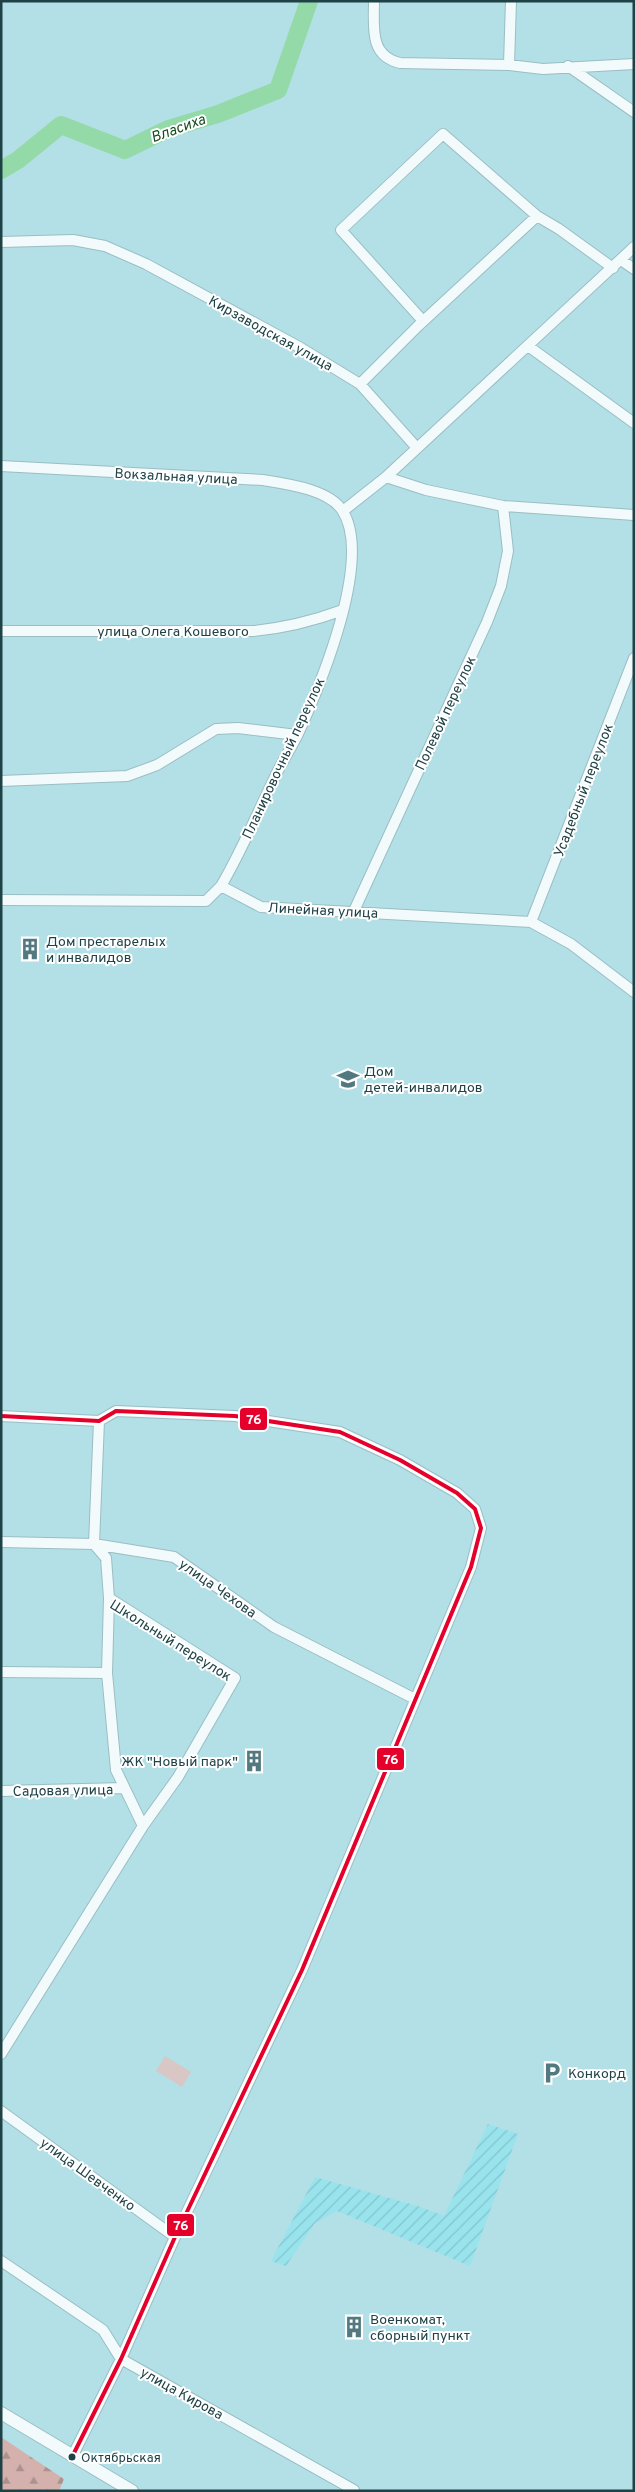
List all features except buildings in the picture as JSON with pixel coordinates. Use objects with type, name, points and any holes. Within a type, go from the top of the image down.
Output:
[{"type":"main road","points":[[1,2412],[72,2457],[132,2491]]},
{"type":"street","points":[[374,1],[373,35],[382,55],[389,61],[400,63],[509,65],[543,69],[568,66],[634,64]]},
{"type":"street","points":[[509,65],[512,1]]},
{"type":"street","points":[[568,66],[634,112]]},
{"type":"street","points":[[423,321],[341,230],[443,134],[537,216],[559,229],[613,268]]},
{"type":"street","points":[[360,384],[423,321],[537,216]]},
{"type":"street","name":"Кирзаводская улица","points":[[1,242],[72,240],[105,246],[146,264],[301,348],[360,384],[417,448]]},
{"type":"street","points":[[343,511],[386,477],[634,247]]},
{"type":"street","points":[[621,260],[634,269]]},
{"type":"street","points":[[528,346],[634,423]]},
{"type":"street","name":"Вокзальная улица","points":[[1,466],[263,480],[298,485],[333,500],[343,511]]},
{"type":"street","points":[[386,477],[426,490],[503,506],[634,515]]},
{"type":"street","name":"Полевой переулок","points":[[353,912],[487,622],[501,586],[508,551],[503,506]]},
{"type":"street","name":"Планировочный переулок","points":[[221,886],[235,862],[283,758],[297,735],[324,672],[343,610],[353,567],[350,528],[343,511]]},
{"type":"street","name":"улица Олега Кошевого","points":[[1,631],[253,631],[279,629],[310,622],[343,610]]},
{"type":"street","name":"Усадебный переулок","points":[[532,922],[634,658]]},
{"type":"street","points":[[1,781],[127,776],[157,765],[216,729],[238,728],[297,735]]},
{"type":"street","points":[[1,900],[137,903],[206,901],[221,886]]},
{"type":"street","name":"Линейная улица","points":[[221,886],[261,907],[532,922],[571,944],[634,992]]},
{"type":"street","points":[[1,1416],[99,1421],[116,1411],[235,1416],[340,1432],[400,1460],[457,1493],[475,1509],[481,1528],[471,1568],[302,1970],[175,2237],[121,2359],[72,2457]]},
{"type":"street","points":[[99,1421],[94,1544],[106,1558],[109,1598]]},
{"type":"street","name":"улица Чехова","points":[[1,1542],[94,1544],[174,1557],[274,1627],[415,1699]]},
{"type":"street","name":"Школьный переулок","points":[[109,1598],[107,1673],[116,1770],[143,1826]]},
{"type":"street","name":"Школьный переулок","points":[[1,2054],[143,1826],[178,1777],[235,1678],[109,1598]]},
{"type":"street","points":[[1,1672],[107,1673]]},
{"type":"street","name":"Садовая улица","points":[[1,1791],[124,1788]]},
{"type":"street","name":"улица Шевченко","points":[[1,2111],[175,2237]]},
{"type":"street","name":"улица Кирова","points":[[1,2261],[103,2330],[121,2359],[354,2490]]},
{"type":"shaded area","points":[[165,2056],[191,2072],[182,2087],[156,2071]]},
{"type":"shaded area","points":[[488,2124],[518,2134],[470,2266],[337,2211],[315,2223],[286,2266],[271,2261],[315,2177],[421,2207],[444,2216]]},
{"type":"green space","points":[[1,2437],[64,2479],[59,2491],[1,2491]]},
{"type":"waterway","name":"Власиха","points":[[1,170],[18,160],[61,125],[125,150],[168,129],[218,114],[278,90],[309,1]]},
{"type":"transit line","name":"76","points":[[1,1416],[99,1421],[116,1411],[235,1416],[340,1432],[400,1460],[457,1493],[475,1509],[481,1528],[471,1567],[302,1970],[175,2237],[121,2359],[72,2457]]},
{"type":"place","name":"Дом престарелых и инвалидов","points":[[30,949]]},
{"type":"place","name":"Дом детей-инвалидов","points":[[348,1079]]},
{"type":"place","name":"ЖК \"Новый парк\"","points":[[254,1761]]},
{"type":"place","name":"Конкорд","points":[[552,2073]]},
{"type":"place","name":"Военкомат, сборный пункт","points":[[354,2327]]},
{"type":"place","name":"Октябрьская","points":[[72,2457]]}]
